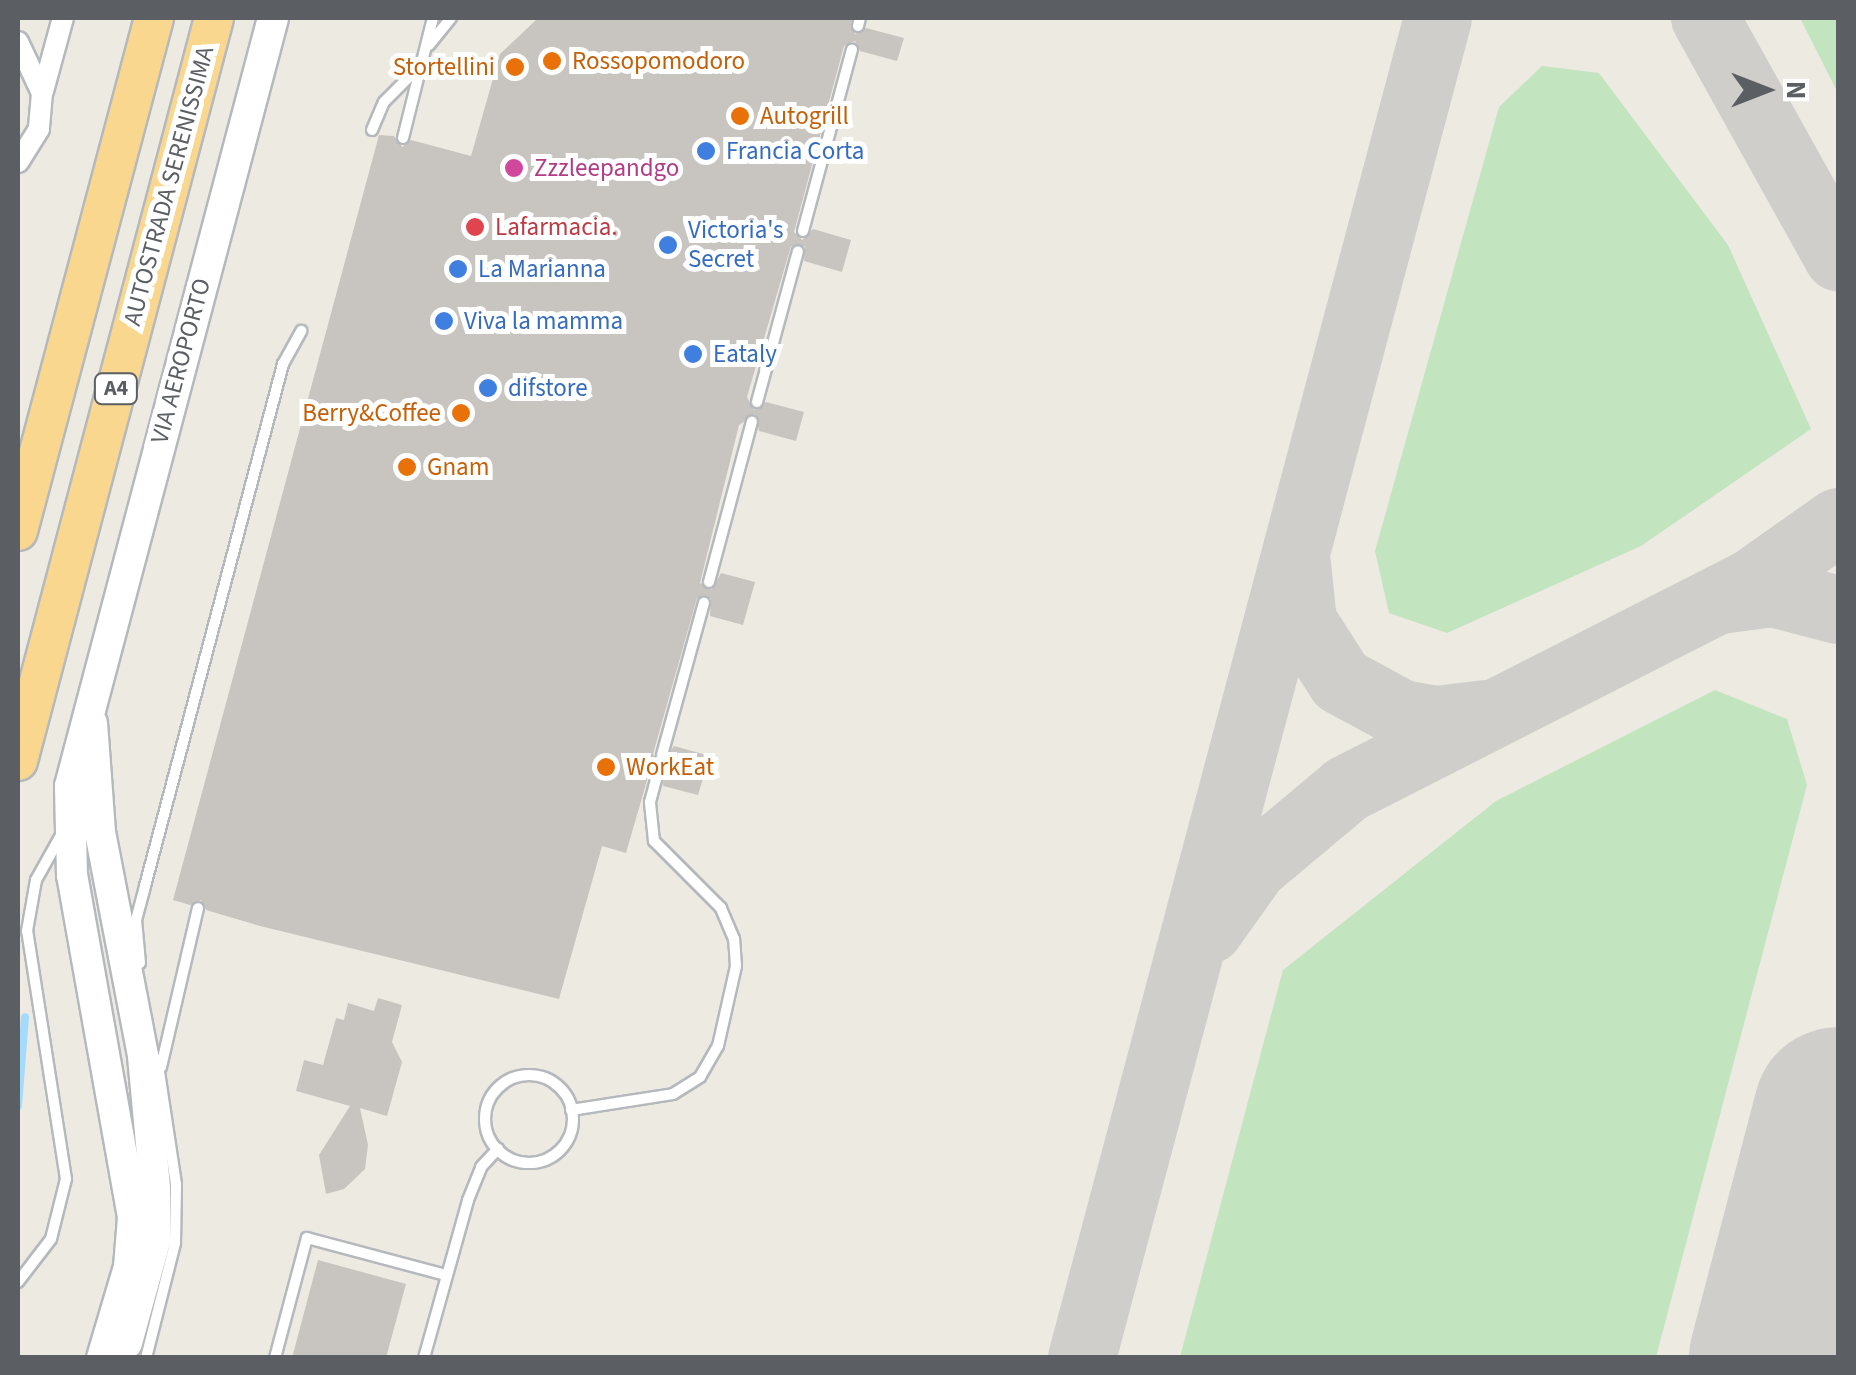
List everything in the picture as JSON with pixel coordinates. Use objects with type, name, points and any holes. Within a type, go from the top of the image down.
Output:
[{"type":"highway","name":"A4","points":[[18,530],[154,18]]},
{"type":"highway","name":"AUTOSTRADA SERENISSIMA","points":[[18,761],[214,18]]},
{"type":"main road","name":"VIA AEROPORTO","points":[[102,1358],[129,1267],[133,1217],[68,829],[74,760],[273,18]]},
{"type":"main road","name":"VIA AEROPORTO","points":[[91,705],[100,832],[142,1056],[156,1188],[156,1241],[122,1358]]},
{"type":"street","points":[[18,162],[38,129],[42,93],[64,18]]},
{"type":"street","points":[[18,42],[42,93]]},
{"type":"lane","points":[[403,138],[433,18]]},
{"type":"lane","points":[[429,46],[451,18]]},
{"type":"lane","points":[[803,231],[852,48]]},
{"type":"lane","points":[[372,130],[384,102],[423,64]]},
{"type":"lane","points":[[758,402],[798,251]]},
{"type":"lane","points":[[146,1358],[175,1243],[176,1184],[136,920],[273,402],[301,330]]},
{"type":"lane","points":[[710,582],[752,422]]},
{"type":"lane","points":[[662,755],[704,603]]},
{"type":"lane","points":[[571,1110],[673,1094],[700,1077],[718,1046],[736,966],[731,926],[722,908],[654,841],[650,802],[657,775]]},
{"type":"lane","points":[[18,1282],[51,1239],[66,1179],[27,956],[31,895],[68,829]]},
{"type":"lane","points":[[160,1073],[198,908]]},
{"type":"lane","points":[[511,1078],[552,1081],[571,1110],[571,1131],[554,1155],[526,1162],[498,1149],[485,1110],[511,1078]]},
{"type":"lane","points":[[424,1358],[481,1166],[498,1149]]},
{"type":"lane","points":[[274,1358],[307,1238],[446,1274]]},
{"type":"green space","points":[[1800,18],[1838,18],[1838,93]]},
{"type":"green space","points":[[1542,66],[1599,73],[1728,245],[1811,429],[1641,546],[1447,633],[1389,613],[1375,551],[1499,107]]},
{"type":"green space","points":[[1715,690],[1787,719],[1807,785],[1656,1357],[1180,1357],[1283,970],[1496,801]]},
{"type":"building","points":[[538,18],[851,18],[855,34],[866,28],[904,38],[897,61],[860,51],[855,41],[844,46],[794,232],[802,240],[813,229],[851,240],[842,272],[804,261],[805,246],[791,246],[747,397],[754,410],[766,402],[804,412],[796,441],[759,431],[755,414],[739,425],[700,583],[712,590],[721,573],[755,582],[743,625],[710,616],[711,598],[697,598],[653,754],[661,764],[674,746],[710,756],[698,795],[663,786],[664,770],[650,770],[626,853],[602,846],[559,999],[260,926],[206,910],[201,900],[190,905],[173,900],[379,135],[394,136],[402,147],[411,140],[471,156],[500,54]]},
{"type":"building","points":[[378,998],[402,1005],[392,1042],[402,1062],[387,1116],[360,1108],[368,1145],[365,1169],[344,1189],[326,1194],[319,1155],[350,1106],[296,1091],[304,1060],[323,1065],[336,1018],[344,1020],[348,1003],[374,1011]]},
{"type":"building","points":[[318,1260],[406,1284],[386,1358],[292,1358]]},
{"type":"waterway","points":[[18,1106],[25,1017]]},
{"type":"taxiway","points":[[1082,1358],[1438,18]]},
{"type":"taxiway","points":[[1705,18],[1838,257]]},
{"type":"taxiway","points":[[1209,930],[1254,867],[1347,789],[1753,582],[1838,522]]},
{"type":"taxiway","points":[[1297,564],[1303,622],[1341,681],[1402,714],[1437,720],[1486,714]]},
{"type":"taxiway","points":[[1720,600],[1773,593],[1838,610]]},
{"type":"runway","points":[[1773,1358],[1838,1111]]},
{"type":"place","name":"Rossopomodoro","points":[[552,61]]},
{"type":"place","name":"Stortellini","points":[[515,67]]},
{"type":"place","name":"Autogrill","points":[[740,116]]},
{"type":"place","name":"Francia Corta","points":[[706,151]]},
{"type":"place","name":"Zzzleepandgo","points":[[514,168]]},
{"type":"place","name":"Lafarmacia.","points":[[475,227]]},
{"type":"place","name":"Victoria's Secret","points":[[668,245]]},
{"type":"place","name":"La Marianna","points":[[458,269]]},
{"type":"place","name":"Viva la mamma","points":[[444,321]]},
{"type":"place","name":"Eataly","points":[[693,354]]},
{"type":"place","name":"difstore","points":[[488,388]]},
{"type":"place","name":"Berry&Coffee","points":[[461,413]]},
{"type":"place","name":"Gnam","points":[[407,467]]},
{"type":"place","name":"WorkEat","points":[[606,767]]}]
